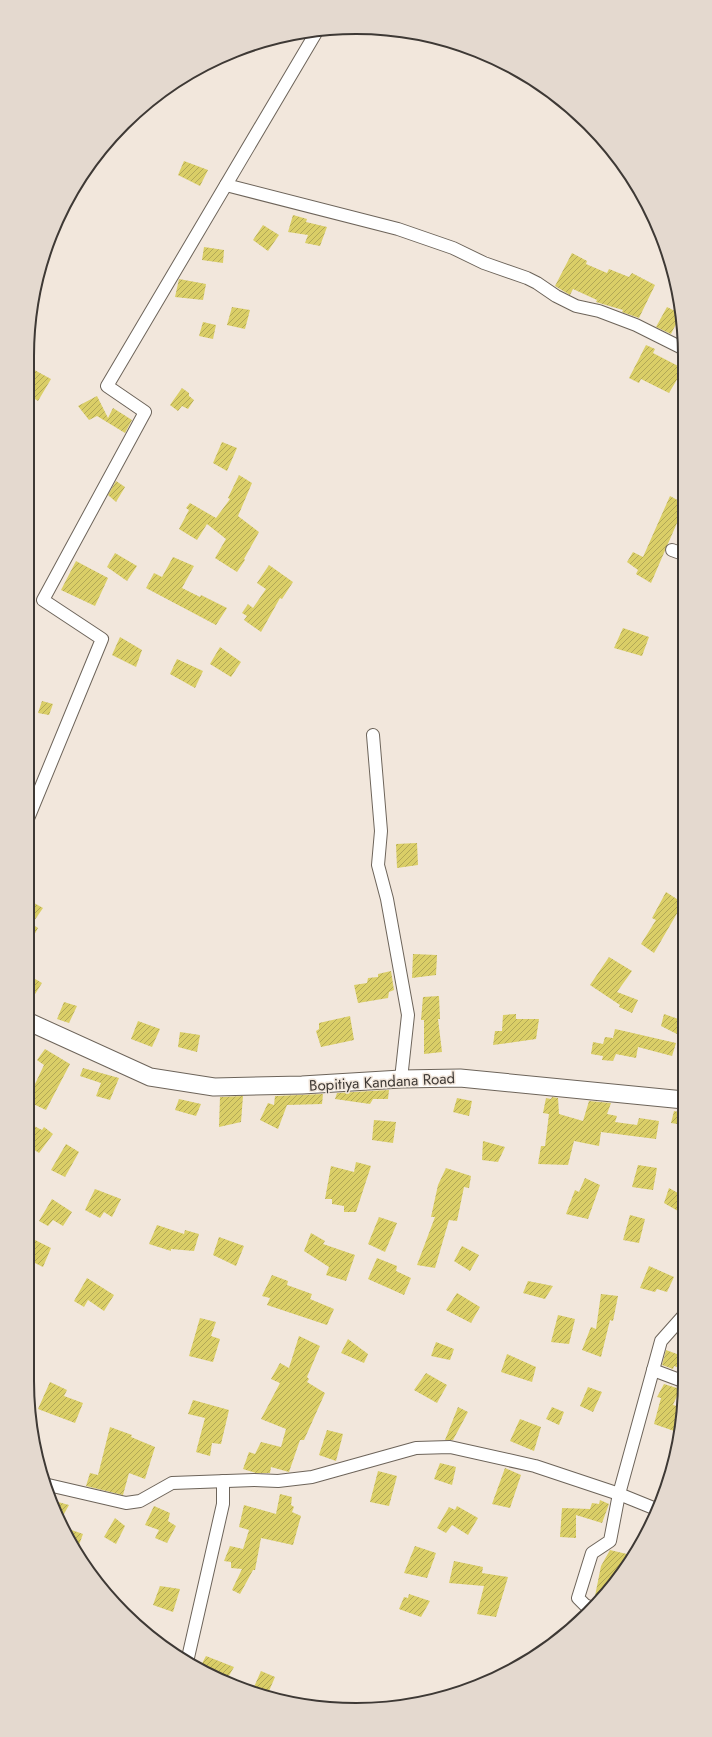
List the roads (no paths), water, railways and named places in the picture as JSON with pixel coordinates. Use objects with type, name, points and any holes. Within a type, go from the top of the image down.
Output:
[{"type":"main road","name":"Bopitiya Kandana Road","points":[[34,1023],[150,1077],[214,1087],[302,1085],[401,1079],[460,1078],[678,1099]]},
{"type":"street","points":[[34,804],[102,639],[43,600],[145,412],[107,386],[313,37]]},
{"type":"street","points":[[226,185],[398,229],[453,248],[484,263],[527,278],[556,296],[576,306],[599,311],[636,325],[678,346]]},
{"type":"street","points":[[373,735],[381,831],[378,865],[388,899],[408,1015],[401,1079]]},
{"type":"street","points":[[586,1606],[578,1598],[592,1553],[610,1541],[619,1494],[660,1341],[678,1322]]},
{"type":"street","points":[[653,1370],[678,1379]]},
{"type":"street","points":[[51,1486],[126,1503],[140,1501],[172,1483],[278,1481],[312,1477],[416,1448],[450,1447],[535,1466],[619,1494],[652,1507]]},
{"type":"street","points":[[188,1656],[223,1504],[223,1481]]}]
